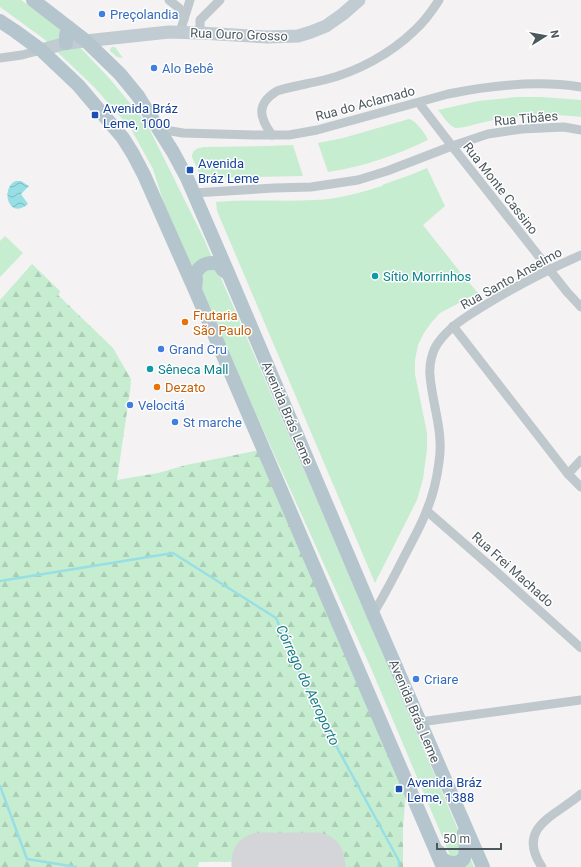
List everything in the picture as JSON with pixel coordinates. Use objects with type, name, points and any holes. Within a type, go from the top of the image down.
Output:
[{"type":"main road","name":"Avenida Brás Leme","points":[[33,0],[86,41],[120,74],[138,96],[173,152],[194,194],[373,614],[483,867]]},
{"type":"main road","points":[[0,22],[41,50],[78,85],[123,138],[133,154],[155,198],[443,867]]},
{"type":"main road","points":[[66,43],[68,27]]},
{"type":"main road","points":[[195,290],[195,274],[198,269],[205,264],[214,262],[219,264],[229,275]]},
{"type":"main road","points":[[429,836],[442,859],[447,862],[454,863],[464,858],[466,844],[460,812]]},
{"type":"street","points":[[169,0],[178,8],[184,18]]},
{"type":"street","points":[[187,2],[200,26],[220,0]]},
{"type":"street","name":"Rua Ouro Grosso","points":[[41,50],[66,43],[180,32],[200,26],[267,37],[298,36],[326,26],[359,0]]},
{"type":"street","points":[[272,135],[262,116],[264,101],[270,95],[277,91],[341,75],[377,58],[401,42],[415,30],[439,0]]},
{"type":"street","points":[[180,32],[187,2]]},
{"type":"street","points":[[0,58],[22,55],[41,50]]},
{"type":"street","name":"Rua do Aclamado","points":[[155,124],[171,131],[183,133],[289,135],[317,130],[464,91],[500,86],[541,83],[581,87]]},
{"type":"street","name":"Rua Monte Cassino","points":[[419,103],[567,292],[581,307]]},
{"type":"street","name":"Rua Tibães","points":[[194,194],[274,188],[311,187],[358,180],[488,134],[522,129],[564,127],[581,130]]},
{"type":"street","name":"Rua Santo Anselmo","points":[[373,614],[427,511],[440,462],[440,428],[430,374],[433,353],[437,344],[453,326],[461,320],[505,293],[549,269],[581,255]]},
{"type":"street","points":[[453,326],[568,474],[581,487]]},
{"type":"street","points":[[568,474],[581,460]]},
{"type":"street","name":"Rua Frei Machado","points":[[427,511],[581,648]]},
{"type":"street","points":[[420,722],[581,700]]},
{"type":"street","points":[[542,867],[536,859],[533,849],[532,842],[535,834],[544,821],[581,794]]},
{"type":"green space","points":[[0,0],[21,0],[59,25],[110,79],[147,124],[204,239],[474,867],[455,867],[370,666],[227,350],[166,210],[153,169],[131,129],[95,88],[44,39],[0,7]]},
{"type":"green space","points":[[112,47],[115,47],[123,58],[117,57],[110,51]]},
{"type":"green space","points":[[516,97],[581,100],[581,117],[559,115],[523,116],[455,128],[448,123],[438,110],[478,101]]},
{"type":"green space","points":[[409,119],[420,128],[428,140],[379,160],[328,172],[318,143],[343,138]]},
{"type":"green space","points":[[293,145],[303,176],[202,178],[192,157],[195,150],[204,147]]},
{"type":"green space","points":[[427,168],[445,206],[423,225],[478,293],[440,313],[424,333],[418,345],[415,360],[415,374],[427,433],[427,449],[423,479],[417,500],[375,583],[217,211],[216,202],[303,201],[341,197],[382,186]]},
{"type":"green space","points":[[5,236],[23,253],[0,277],[0,241]]},
{"type":"green space","points":[[32,264],[60,291],[58,295],[113,348],[131,379],[117,480],[158,473],[186,465],[260,450],[406,793],[403,827],[403,867],[317,867],[316,861],[199,862],[198,867],[0,867],[0,300]]},
{"type":"water","points":[[16,181],[21,181],[29,186],[21,194],[28,204],[21,208],[11,206],[8,201],[8,190],[11,184]]},
{"type":"waterway","name":"Córrego do Aeroporto","points":[[0,581],[173,553],[276,618],[316,709],[399,861],[399,867]]},
{"type":"waterway","points":[[0,786],[27,859],[76,867]]},
{"type":"runway","points":[[260,867],[260,861],[316,861],[317,867]]},
{"type":"place","name":"Preçolandia","points":[[102,14]]},
{"type":"place","name":"Alo Bebê","points":[[154,68]]},
{"type":"place","name":"Avenida Bráz Leme, 1000","points":[[95,115]]},
{"type":"place","name":"Avenida Bráz Leme","points":[[190,170]]},
{"type":"place","name":"Sítio Morrinhos","points":[[375,276]]},
{"type":"place","name":"Frutaria São Paulo","points":[[185,322]]},
{"type":"place","name":"Grand Cru","points":[[161,349]]},
{"type":"place","name":"Sêneca Mall","points":[[150,369]]},
{"type":"place","name":"Dezato","points":[[157,387]]},
{"type":"place","name":"Velocitá","points":[[130,405]]},
{"type":"place","name":"St marche","points":[[175,422]]},
{"type":"place","name":"Criare","points":[[416,679]]},
{"type":"place","name":"Avenida Bráz Leme, 1388","points":[[399,789]]}]
